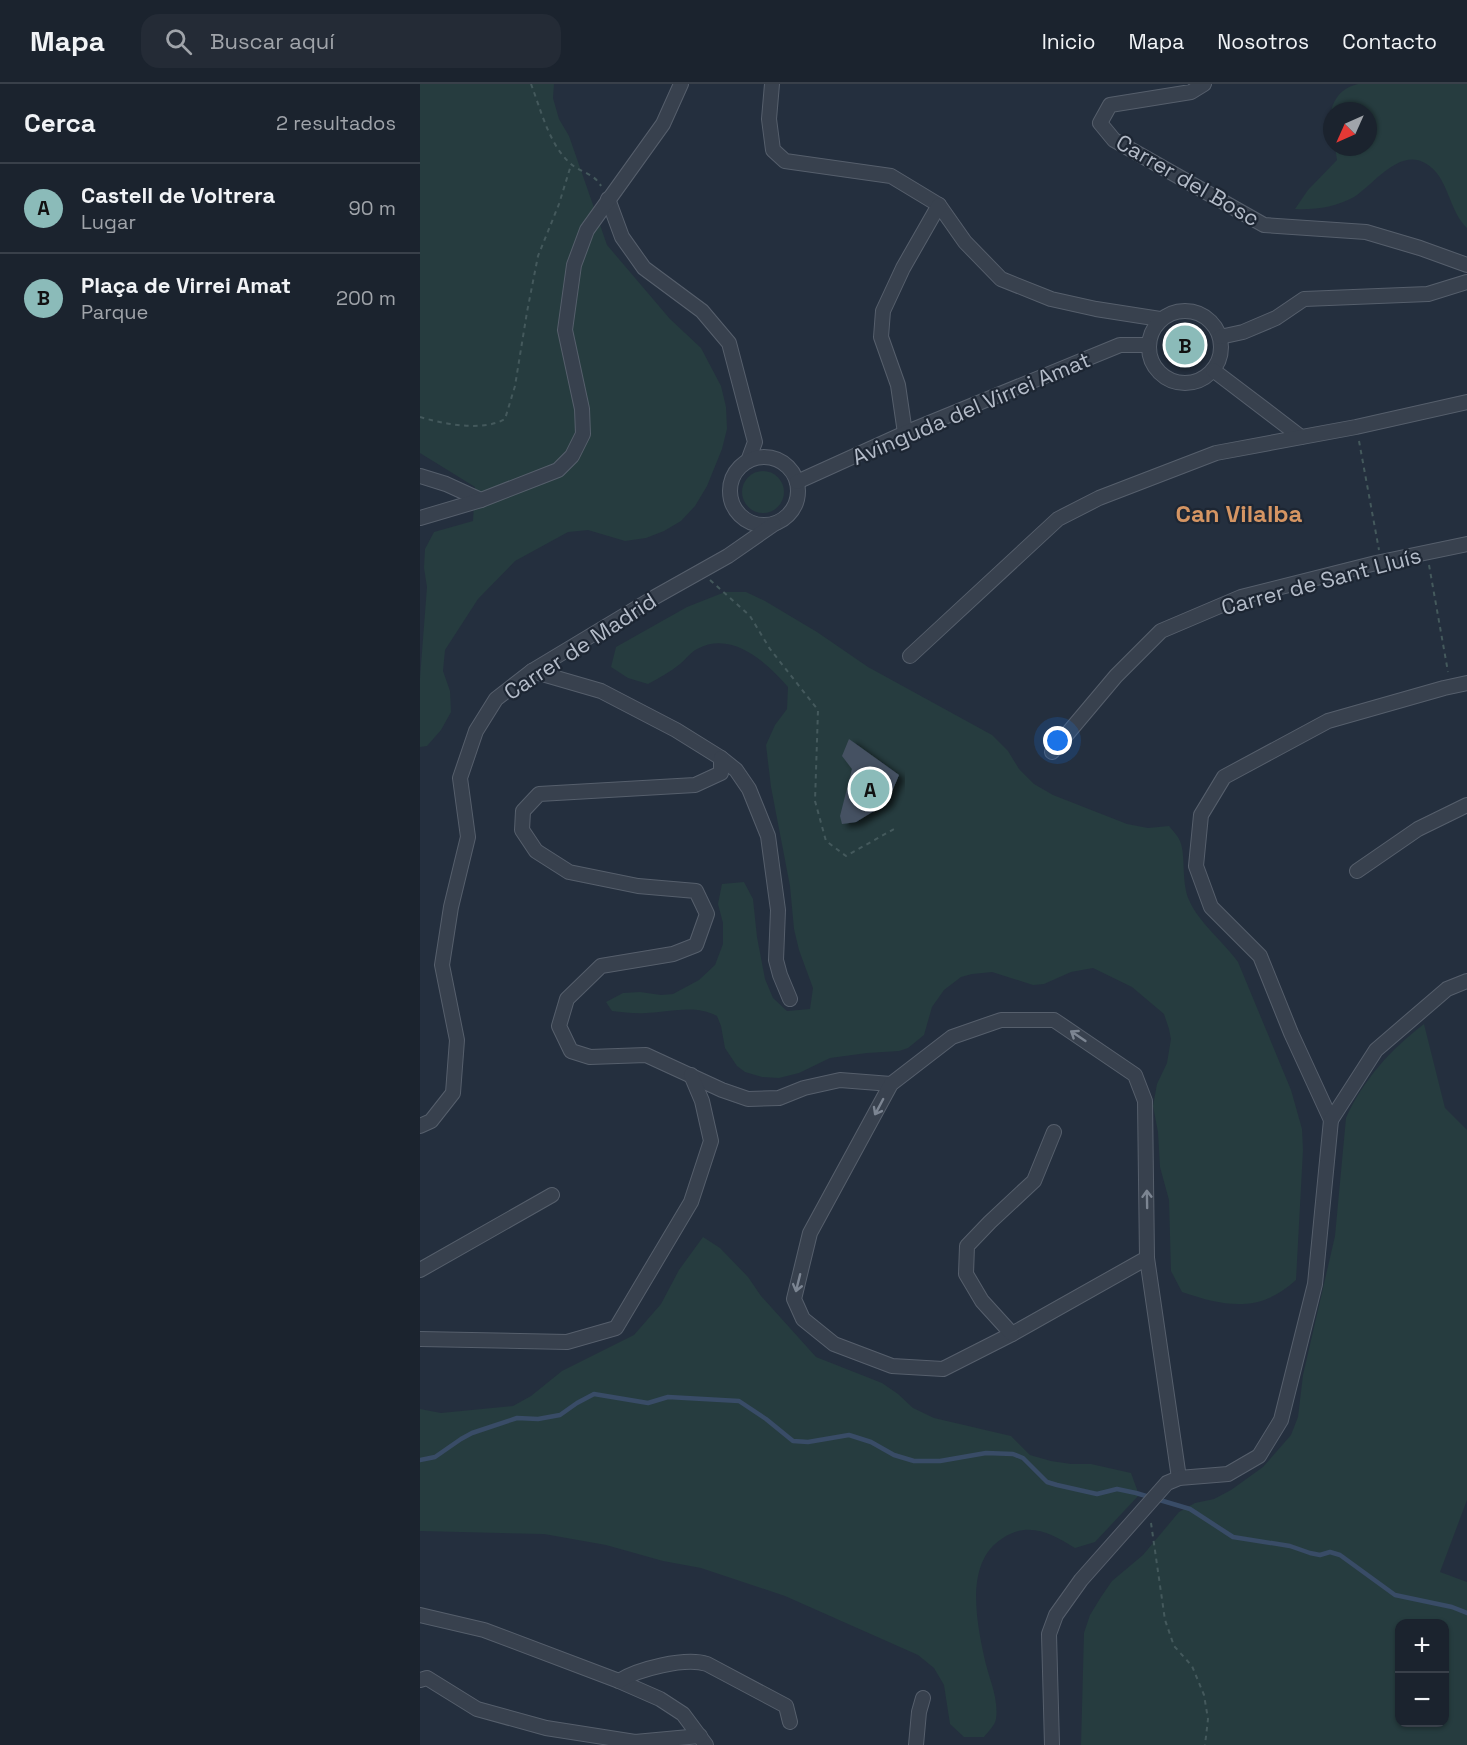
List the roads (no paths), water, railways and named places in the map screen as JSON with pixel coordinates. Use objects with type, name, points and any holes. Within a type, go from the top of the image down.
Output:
[{"type":"street","points":[[420,518],[481,500],[558,470],[572,456],[583,434],[582,409],[565,330],[574,266],[587,230],[663,124],[681,84]]},
{"type":"street","points":[[772,84],[769,119],[773,150],[785,161],[891,176],[939,205],[965,242],[1001,279],[1051,299],[1160,319]]},
{"type":"street","name":"Carrer del Bosc","points":[[1204,84],[1191,92],[1110,105],[1100,123],[1114,140],[1264,225],[1366,232],[1420,248],[1467,266]]},
{"type":"street","points":[[608,199],[622,237],[644,268],[702,311],[729,343],[755,442],[748,461]]},
{"type":"street","points":[[905,433],[898,385],[881,337],[883,311],[903,268],[939,205]]},
{"type":"street","points":[[1220,337],[1242,333],[1276,318],[1304,299],[1428,294],[1467,282]]},
{"type":"street","points":[[1177,311],[1195,312],[1206,317],[1215,326],[1220,337],[1219,360],[1213,370],[1194,382],[1172,381],[1162,375],[1149,356],[1150,335],[1160,319],[1177,311]]},
{"type":"street","name":"Avinguda del Virrei Amat","points":[[797,482],[905,433],[1120,345],[1148,345]]},
{"type":"street","points":[[1213,370],[1300,437]]},
{"type":"street","points":[[910,656],[1058,519],[1099,498],[1216,453],[1356,427],[1467,402]]},
{"type":"street","points":[[758,458],[778,460],[793,473],[797,482],[796,503],[791,512],[774,524],[752,523],[742,518],[731,499],[730,488],[733,477],[748,461],[758,458]]},
{"type":"street","points":[[420,477],[446,484],[481,500]]},
{"type":"street","name":"Carrer de Madrid","points":[[420,1126],[431,1121],[453,1093],[457,1040],[442,965],[451,907],[468,837],[460,778],[476,731],[496,699],[532,671],[728,556],[774,524]]},
{"type":"street","name":"Carrer de Sant Lluís","points":[[1052,752],[1116,676],[1161,631],[1241,597],[1382,561],[1467,544]]},
{"type":"street","points":[[532,671],[601,691],[676,730],[736,770],[749,789],[768,836],[778,910],[776,960],[790,999]]},
{"type":"street","points":[[1331,1120],[1291,1033],[1260,957],[1210,907],[1196,866],[1201,815],[1224,777],[1328,721],[1467,683]]},
{"type":"street","points":[[721,758],[721,773],[695,784],[539,794],[523,811],[522,830],[536,851],[569,872],[638,886],[696,891],[707,914],[696,945],[673,954],[601,966],[567,999],[560,1026],[571,1051],[591,1057],[646,1056],[722,1090],[748,1099],[779,1098],[804,1088],[840,1080],[891,1084]]},
{"type":"street","points":[[1357,871],[1418,829],[1467,806]]},
{"type":"street","points":[[1052,1745],[1049,1634],[1056,1616],[1081,1580],[1167,1483],[1179,1478],[1228,1474],[1260,1456],[1281,1420],[1315,1284],[1331,1120],[1376,1050],[1447,989],[1467,981]]},
{"type":"street","points":[[1147,1258],[943,1370],[892,1366],[834,1344],[803,1319],[794,1299],[810,1233],[891,1084],[952,1037],[1000,1020],[1054,1020],[1135,1075],[1145,1101],[1147,1258],[1179,1478]]},
{"type":"street","points":[[420,1339],[567,1342],[616,1328],[691,1202],[711,1141],[702,1101],[691,1075]]},
{"type":"street","points":[[1012,1334],[982,1300],[966,1274],[967,1246],[1034,1181],[1054,1132]]},
{"type":"street","points":[[420,1270],[552,1195]]},
{"type":"street","points":[[420,1615],[484,1630],[619,1681],[672,1706],[683,1714],[703,1741]]},
{"type":"street","points":[[619,1681],[628,1675],[696,1660],[786,1706],[790,1722]]},
{"type":"street","points":[[420,1680],[427,1678],[477,1709],[546,1728],[635,1742],[703,1741]]},
{"type":"street","points":[[916,1745],[919,1712],[923,1698]]},
{"type":"waterway","points":[[420,1460],[435,1457],[472,1433],[517,1418],[538,1419],[560,1415],[594,1394],[648,1403],[668,1397],[739,1401],[793,1441],[808,1442],[849,1435],[871,1442],[894,1455],[914,1461],[940,1461],[986,1453],[1013,1454],[1023,1458],[1047,1482],[1097,1494],[1117,1489],[1136,1493],[1190,1509],[1233,1537],[1290,1546],[1320,1555],[1330,1552],[1340,1555],[1395,1595],[1452,1607],[1467,1613]]},
{"type":"place","name":"Plaça de Virrei Amat","points":[[1185,345]]},
{"type":"place","name":"Castell de Voltrera","points":[[870,789]]},
{"type":"district","name":"Can Vilalba","points":[[1239,514]]}]
